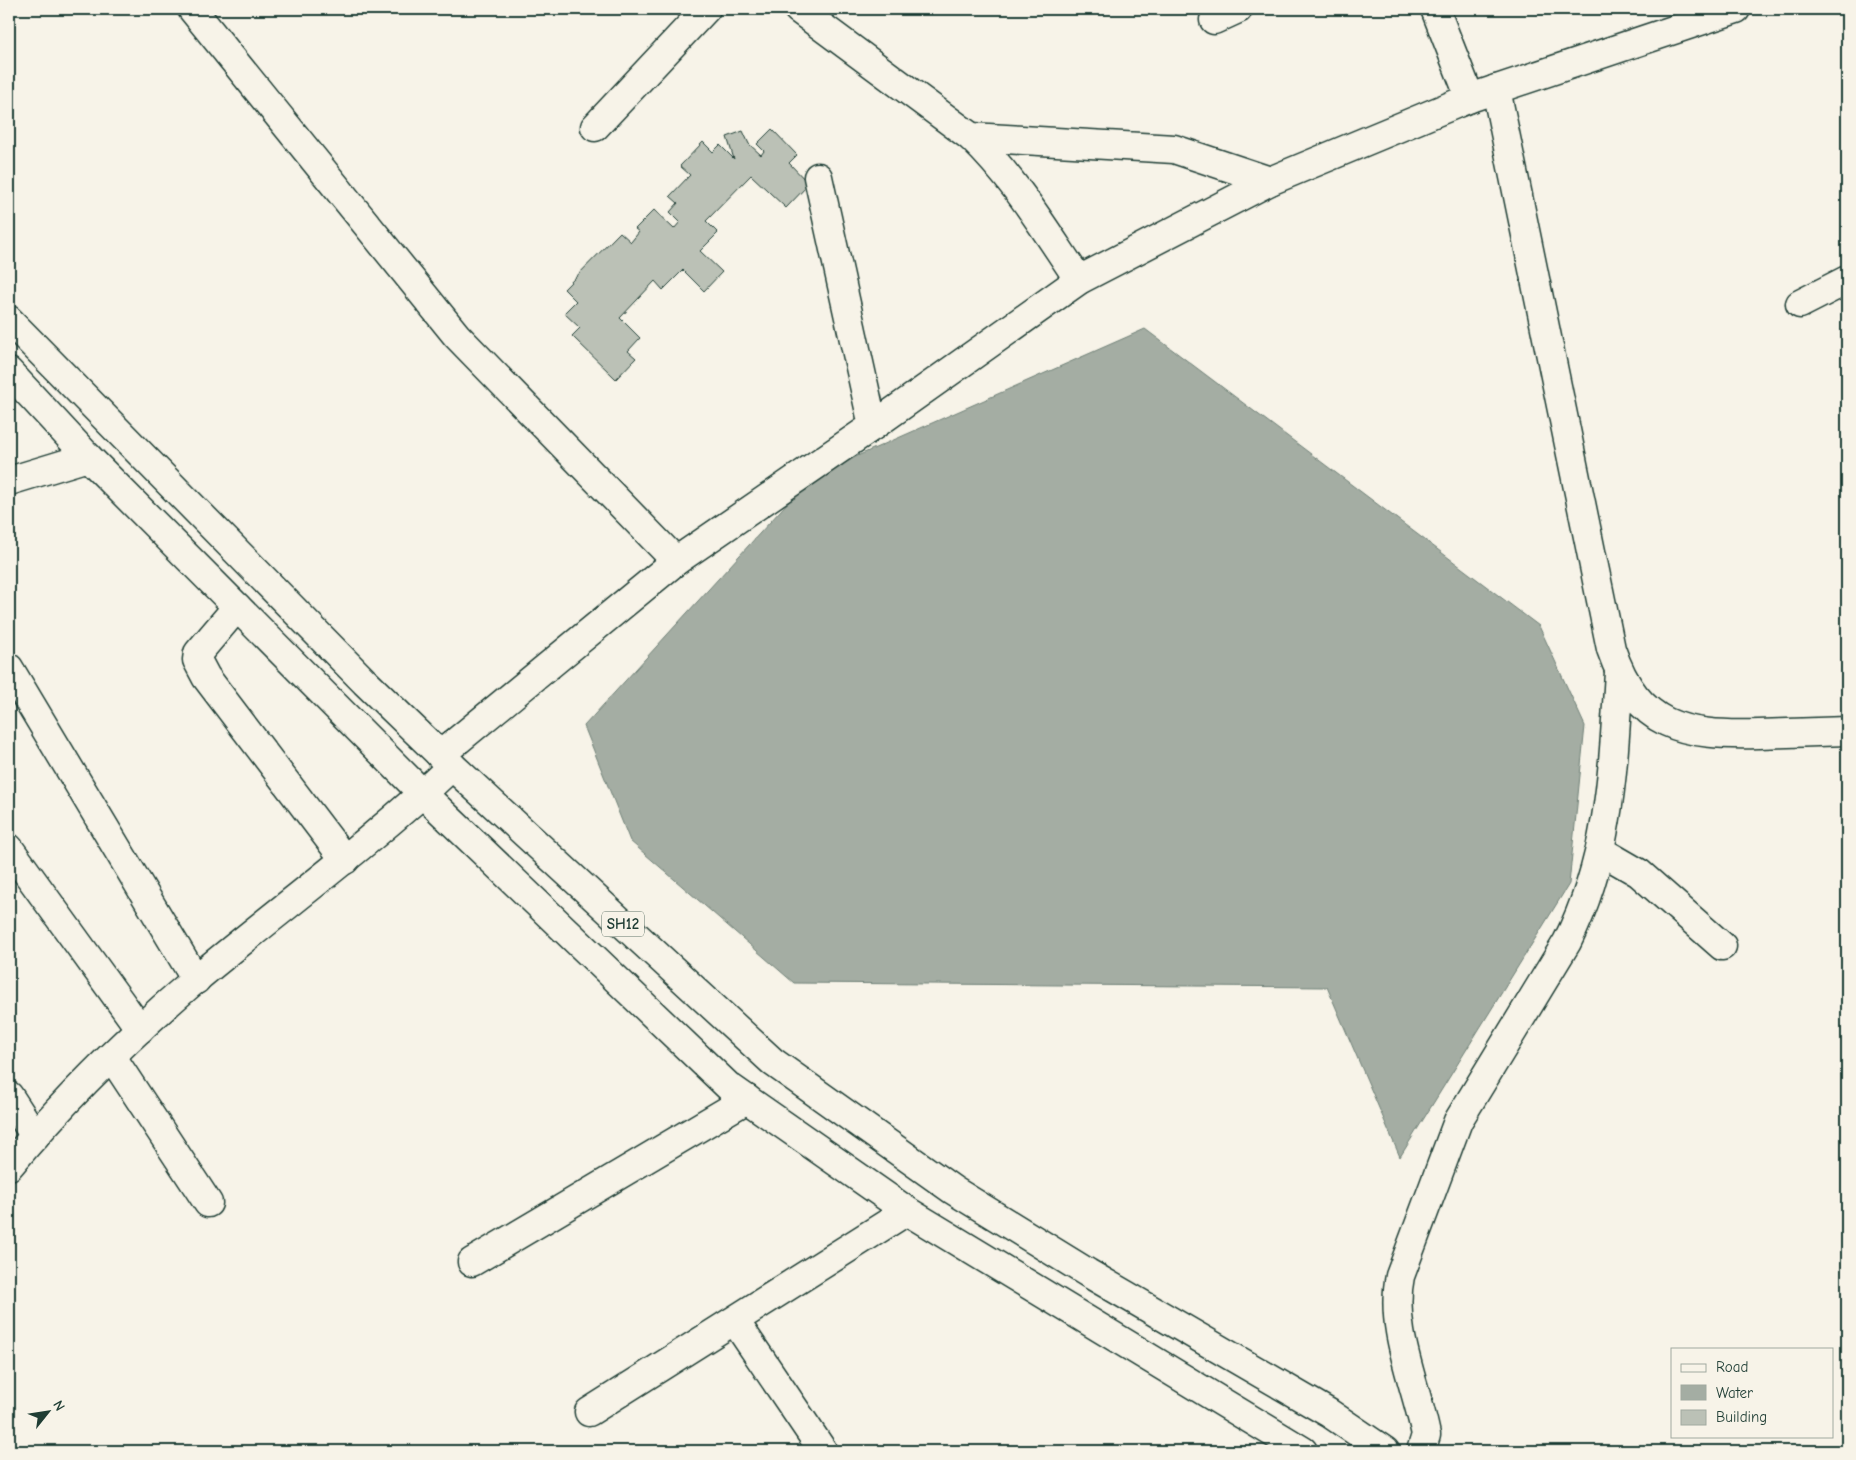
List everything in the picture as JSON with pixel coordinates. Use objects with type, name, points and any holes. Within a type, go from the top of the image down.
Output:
[{"type":"street","points":[[192,9],[457,336],[676,561]]},
{"type":"street","points":[[595,127],[706,9]]},
{"type":"street","points":[[798,9],[971,137],[1009,176],[1079,280]]},
{"type":"street","points":[[1435,9],[1470,98]]},
{"type":"street","points":[[9,1166],[35,1136],[140,1029],[196,980],[345,860],[422,794],[446,760],[676,561],[873,426],[1079,280],[1270,181],[1470,98],[1736,9]]},
{"type":"street","points":[[1496,89],[1611,649],[1619,672],[1634,694],[1650,711],[1668,723],[1686,730],[1716,735],[1847,730]]},
{"type":"street","points":[[971,137],[1174,149],[1270,181]]},
{"type":"street","points":[[818,177],[873,426]]},
{"type":"street","points":[[1800,304],[1847,280]]},
{"type":"street","name":"SH12","points":[[9,320],[358,675],[446,760],[773,1062],[953,1190],[1088,1273],[1328,1413],[1379,1446]]},
{"type":"street","name":"SH12","points":[[9,372],[88,457],[422,794],[728,1086],[907,1211],[1301,1450]]},
{"type":"street","points":[[9,481],[88,457]]},
{"type":"street","points":[[237,607],[198,653],[196,660],[206,677],[345,860]]},
{"type":"street","points":[[9,668],[196,980]]},
{"type":"street","points":[[1422,1451],[1426,1435],[1398,1311],[1397,1290],[1400,1276],[1458,1122],[1567,942],[1580,916],[1601,851],[1612,782],[1619,672]]},
{"type":"street","points":[[9,848],[140,1029]]},
{"type":"street","points":[[1601,851],[1639,872],[1722,946]]},
{"type":"street","points":[[112,1057],[208,1203]]},
{"type":"street","points":[[9,1096],[35,1136]]},
{"type":"street","points":[[472,1262],[747,1099]]},
{"type":"street","points":[[589,1412],[907,1211]]},
{"type":"street","points":[[735,1320],[823,1451]]},
{"type":"water","points":[[1145,329],[1539,626],[1585,726],[1569,884],[1400,1157],[1327,987],[794,983],[630,841],[584,726],[812,476]]},
{"type":"building","points":[[772,129],[797,155],[789,163],[809,184],[786,208],[751,175],[706,221],[718,233],[700,251],[722,272],[704,291],[683,270],[663,290],[655,281],[620,318],[640,338],[628,351],[636,358],[616,379],[572,336],[580,328],[564,313],[576,301],[564,289],[620,232],[631,242],[639,232],[635,229],[654,210],[674,229],[680,222],[670,212],[678,203],[670,196],[690,175],[680,166],[703,142],[713,152],[720,145],[734,159],[727,137],[743,131],[749,144],[761,155],[764,151],[757,144]]}]
